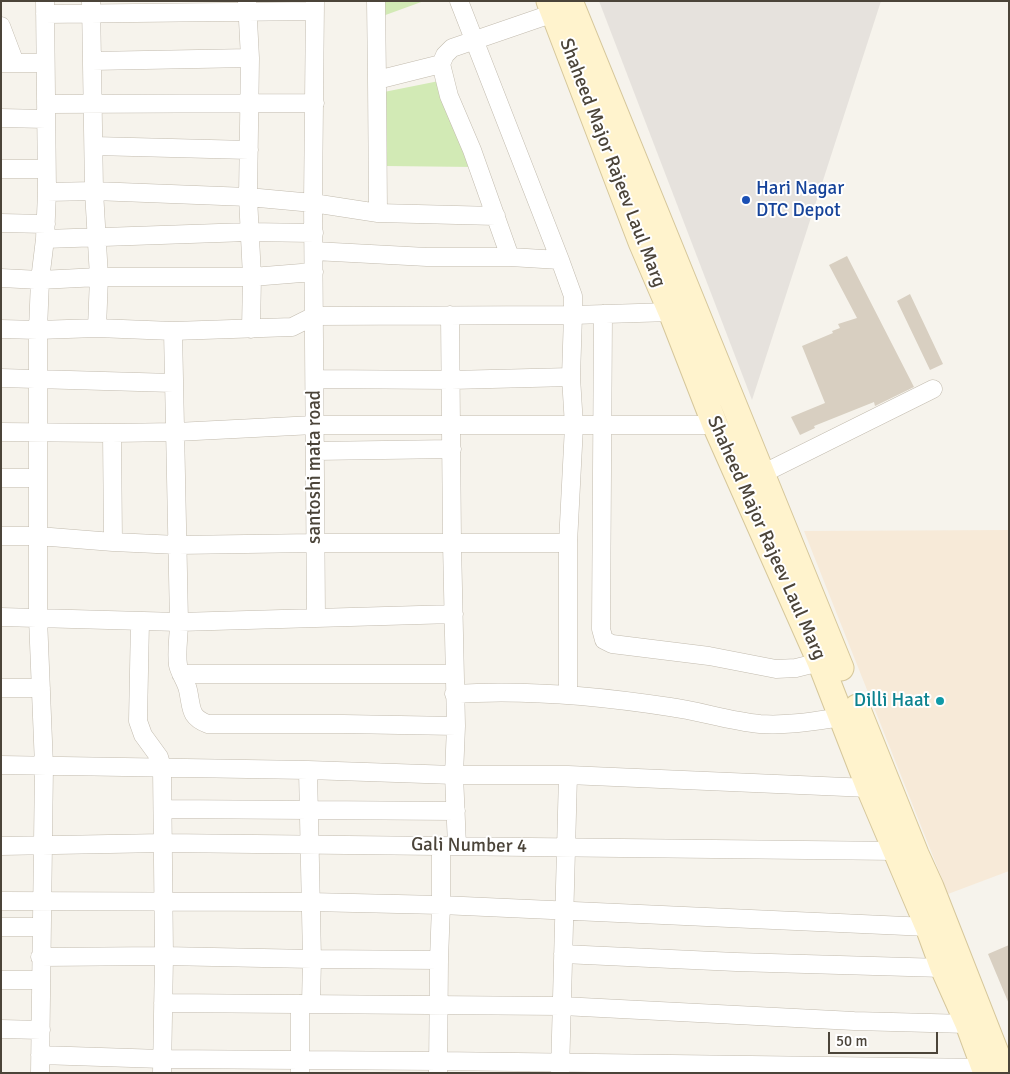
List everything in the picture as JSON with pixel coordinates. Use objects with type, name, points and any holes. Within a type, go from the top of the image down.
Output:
[{"type":"street","points":[[376,1],[378,213]]},
{"type":"street","points":[[459,1],[573,296],[571,377],[574,426],[568,543],[568,695]]},
{"type":"street","points":[[510,257],[472,150],[449,96],[441,64],[446,54],[452,48],[474,41],[558,5]]},
{"type":"street","name":"Shaheed Major Rajeev Laul Marg","points":[[558,5],[641,242],[671,312],[715,425],[820,662],[843,717],[869,788],[928,927],[943,968],[991,1071]]},
{"type":"street","name":"Shaheed Major Rajeev Laul Marg","points":[[558,5],[762,474],[912,845],[931,887],[991,1071]]},
{"type":"street","points":[[247,6],[250,58],[248,232],[252,277],[251,328]]},
{"type":"street","points":[[40,1073],[40,957],[44,766],[38,618],[38,330],[40,280],[46,232],[47,192],[45,8],[315,6]]},
{"type":"street","name":"santoshi mata road","points":[[315,6],[313,203],[316,618]]},
{"type":"street","points":[[92,8],[94,191],[99,277],[97,328]]},
{"type":"street","points":[[1,26],[8,63],[45,63]]},
{"type":"street","points":[[92,61],[250,58]]},
{"type":"street","points":[[377,80],[441,64]]},
{"type":"street","points":[[1,118],[93,103],[315,103]]},
{"type":"street","points":[[94,146],[249,150]]},
{"type":"street","points":[[1,169],[46,169]]},
{"type":"street","points":[[47,192],[94,191],[248,197],[313,203],[378,213],[496,216]]},
{"type":"street","points":[[1,223],[46,232],[97,237],[248,232],[427,257],[510,257],[560,260]]},
{"type":"street","points":[[1,278],[40,280],[99,277],[252,277],[314,272]]},
{"type":"street","points":[[1,329],[97,328],[173,331],[292,327],[314,316],[573,315],[671,312]]},
{"type":"street","points":[[603,314],[604,426],[601,629],[604,640],[612,644],[709,656],[751,666],[776,669],[796,668],[820,662]]},
{"type":"street","points":[[438,1067],[441,905],[456,811],[454,775],[456,726],[454,694],[450,316]]},
{"type":"street","points":[[173,331],[178,545],[178,656],[179,667],[188,690],[193,715],[198,720],[208,724],[456,726]]},
{"type":"street","points":[[315,379],[451,380],[571,377]]},
{"type":"street","points":[[1,378],[174,383]]},
{"type":"street","points":[[762,474],[933,389]]},
{"type":"street","points":[[1,432],[176,432],[314,425],[715,425]]},
{"type":"street","points":[[112,433],[113,542]]},
{"type":"street","points":[[315,451],[452,449]]},
{"type":"street","points":[[1,478],[38,478]]},
{"type":"street","points":[[1,536],[38,536],[178,545],[568,543]]},
{"type":"street","points":[[1,617],[179,622],[454,614]]},
{"type":"street","points":[[140,621],[138,720],[143,735],[159,757],[162,767],[164,956],[162,1066]]},
{"type":"street","points":[[182,674],[454,674]]},
{"type":"street","points":[[1,688],[41,688]]},
{"type":"street","points":[[454,694],[488,691],[568,695],[673,707],[760,724],[800,724],[843,717]]},
{"type":"street","points":[[1,765],[308,770],[454,775],[568,775],[869,788]]},
{"type":"street","points":[[300,1066],[305,1004],[312,959],[308,770]]},
{"type":"street","points":[[560,1068],[568,775]]},
{"type":"street","points":[[163,809],[456,811]]},
{"type":"street","name":"Gali Number 4","points":[[1,846],[163,842],[896,851]]},
{"type":"street","points":[[1,901],[310,902],[441,905],[928,927]]},
{"type":"street","points":[[1,927],[42,927]]},
{"type":"street","points":[[563,954],[745,963],[943,968]]},
{"type":"street","points":[[40,957],[164,956],[439,960]]},
{"type":"street","points":[[1,980],[40,980]]},
{"type":"street","points":[[163,1003],[562,1006],[968,1024]]},
{"type":"street","points":[[1,1029],[40,1030]]},
{"type":"street","points":[[40,1055],[162,1066],[991,1071]]},
{"type":"shaded area","name":"Hari Nagar DTC Depot","points":[[599,1],[881,1],[752,400]]},
{"type":"shaded area","name":"Dilli Haat","points":[[1009,530],[1009,871],[948,894],[804,531]]},
{"type":"green space","points":[[380,1],[424,1],[380,17]]},
{"type":"green space","points":[[439,81],[475,167],[386,166],[384,92]]},
{"type":"building","points":[[847,256],[914,387],[875,406],[874,402],[814,426],[815,428],[800,435],[791,417],[825,403],[802,346],[833,333],[832,331],[840,328],[838,324],[857,318],[829,265]]},
{"type":"building","points":[[910,294],[943,364],[930,370],[897,301]]},
{"type":"building","points":[[1009,945],[1009,1004],[988,954]]},
{"type":"place","name":"Hari Nagar DTC Depot","points":[[746,200]]},
{"type":"place","name":"Dilli Haat","points":[[940,701]]}]
